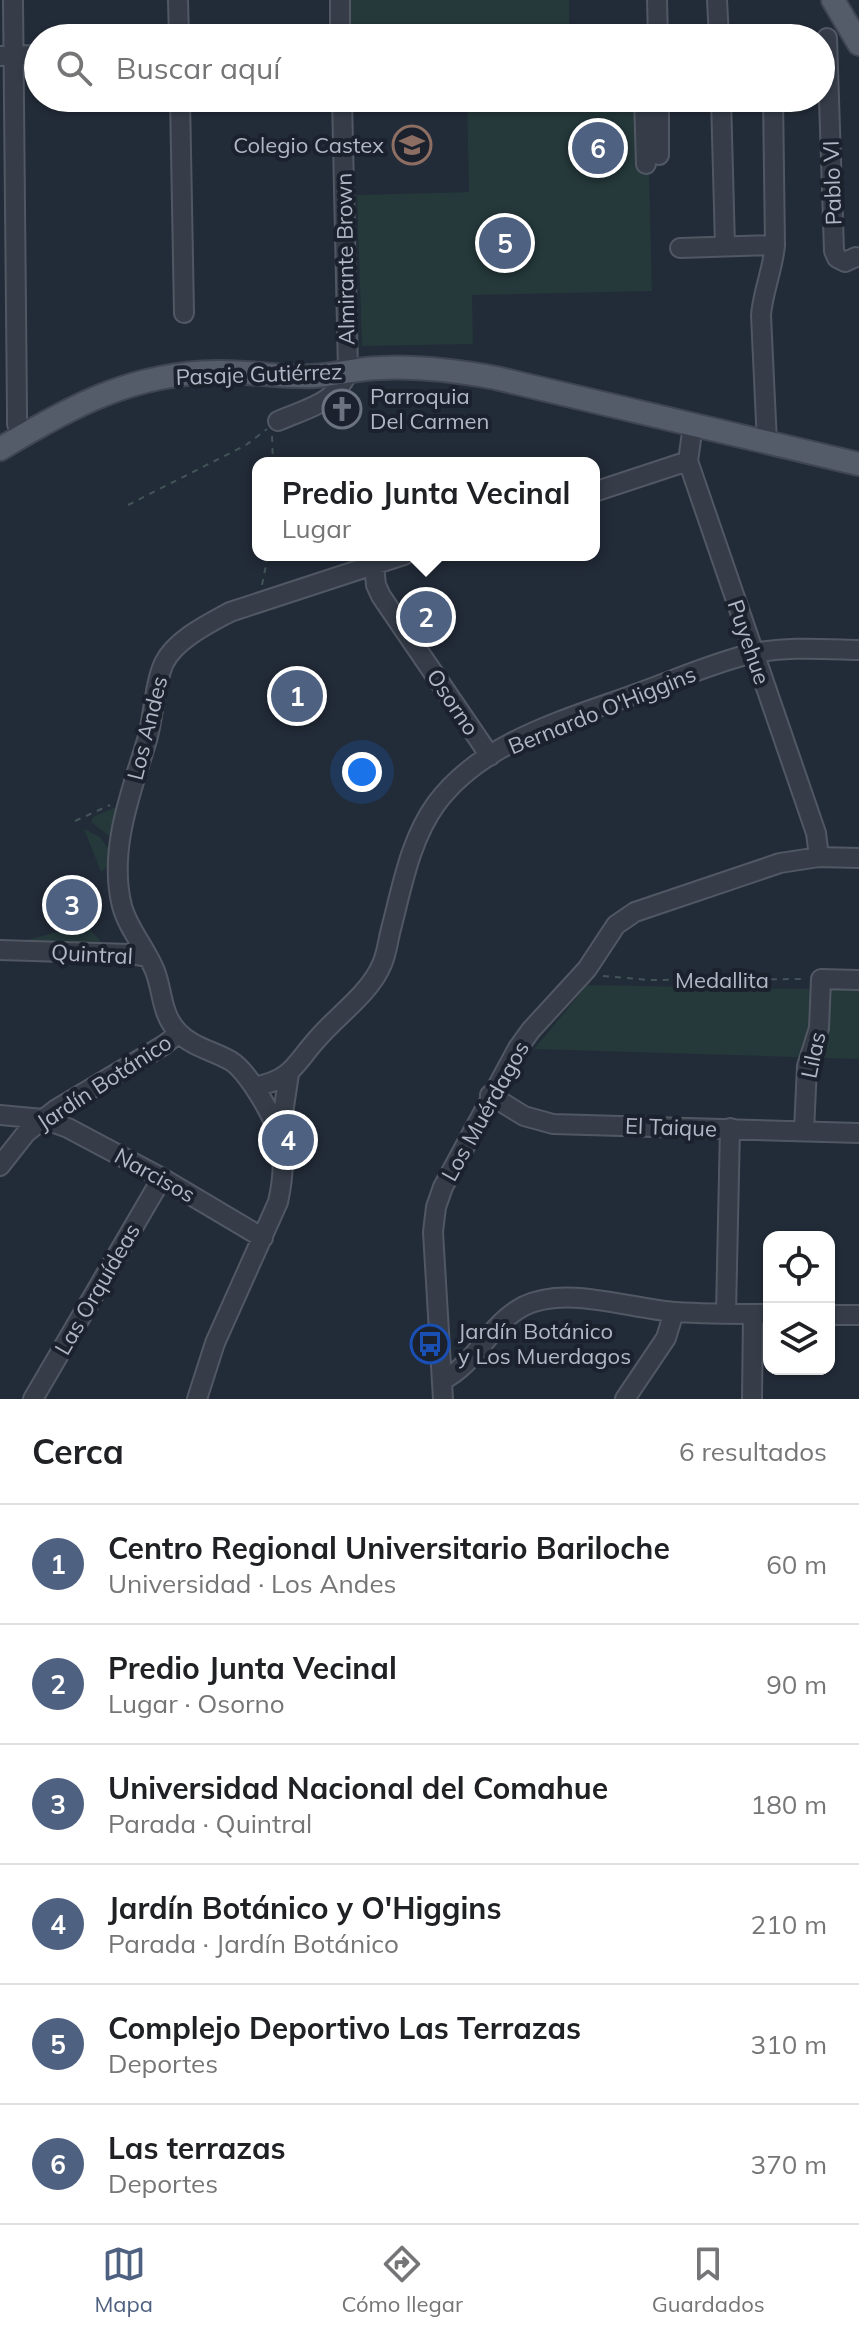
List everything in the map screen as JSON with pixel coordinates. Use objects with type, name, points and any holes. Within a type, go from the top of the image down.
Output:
[{"type":"main road","points":[[833,0],[858,39]]},
{"type":"main road","name":"Pasaje Gutiérrez","points":[[0,449],[13,429],[114,389],[146,380],[181,373],[302,377],[379,368],[466,372],[859,464]]},
{"type":"street","points":[[13,0],[7,56],[8,275],[13,429]]},
{"type":"street","points":[[178,0],[179,24]]},
{"type":"street","points":[[340,0],[340,24]]},
{"type":"street","points":[[657,0],[658,24]]},
{"type":"street","points":[[717,0],[718,24]]},
{"type":"street","points":[[835,38],[858,39]]},
{"type":"street","points":[[180,112],[184,313]]},
{"type":"street","name":"Almirante Brown","points":[[342,112],[348,371]]},
{"type":"street","points":[[646,112],[653,160],[658,112]]},
{"type":"street","points":[[721,112],[725,246]]},
{"type":"street","points":[[767,443],[761,315],[775,245],[773,112]]},
{"type":"street","name":"Pablo VI","points":[[827,112],[834,251],[837,258],[845,262],[856,257]]},
{"type":"street","points":[[680,248],[775,245]]},
{"type":"street","points":[[278,421],[334,397],[348,371]]},
{"type":"street","name":"Puyehue","points":[[693,425],[688,461],[816,833],[819,857]]},
{"type":"street","points":[[600,490],[688,461]]},
{"type":"street","name":"Los Andes","points":[[147,957],[122,906],[119,848],[127,806],[152,723],[164,662],[172,651],[230,612],[386,561]]},
{"type":"street","name":"Osorno","points":[[374,565],[376,585],[381,596],[490,756]]},
{"type":"street","name":"Bernardo O'Higgins","points":[[280,1133],[289,1074],[374,978],[382,964],[419,832],[437,803],[464,775],[509,744],[721,663],[753,654],[816,649],[859,650]]},
{"type":"street","name":"Los Muérdagos","points":[[443,1390],[435,1283],[434,1217],[443,1187],[490,1095],[531,1030],[587,969],[616,925],[635,912],[780,863],[819,857],[859,858]]},
{"type":"street","name":"Quintral","points":[[0,950],[147,957],[159,983],[163,1007],[179,1033]]},
{"type":"street","points":[[821,979],[859,980]]},
{"type":"street","name":"Lilas","points":[[804,1131],[807,1066],[819,1028],[821,979]]},
{"type":"street","name":"Jardín Botánico","points":[[0,1166],[26,1133],[43,1119],[179,1033],[194,1044],[232,1062],[254,1087],[280,1133],[282,1183],[263,1238],[215,1343],[197,1399]]},
{"type":"street","points":[[254,1087],[289,1074]]},
{"type":"street","name":"El Taique","points":[[490,1095],[524,1116],[553,1124],[859,1133]]},
{"type":"street","name":"Narcisos","points":[[0,1115],[43,1119],[68,1128],[162,1178],[263,1238]]},
{"type":"street","points":[[726,1313],[730,1128]]},
{"type":"street","name":"Las Orquídeas","points":[[33,1399],[162,1178]]},
{"type":"street","points":[[443,1390],[494,1329],[507,1318],[536,1300],[565,1297],[674,1312],[761,1314],[752,1399]]},
{"type":"street","points":[[625,1399],[666,1338],[674,1312]]},
{"type":"street","points":[[835,1315],[859,1315]]},
{"type":"path","points":[[273,457],[272,432],[278,421]]},
{"type":"path","points":[[128,505],[246,445],[278,421]]},
{"type":"path","points":[[262,600],[266,561]]},
{"type":"path","name":"Medallita","points":[[587,969],[613,978],[649,980],[821,979]]},
{"type":"shaded area","points":[[348,0],[569,0],[569,24],[348,24]]},
{"type":"shaded area","points":[[467,112],[647,112],[652,291],[472,295],[473,344],[362,346],[357,195],[469,192]]},
{"type":"shaded area","points":[[126,797],[114,840],[91,822],[93,817],[116,807]]},
{"type":"shaded area","points":[[84,829],[100,837],[110,851],[108,866],[101,872]]},
{"type":"shaded area","points":[[83,921],[102,943],[23,941],[64,930]]},
{"type":"shaded area","points":[[587,985],[859,990],[859,1059],[534,1049]]},
{"type":"place","name":"Colegio Castex","points":[[412,145]]},
{"type":"place","name":"Las terrazas","points":[[598,148]]},
{"type":"place","name":"Complejo Deportivo Las Terrazas","points":[[505,243]]},
{"type":"place","name":"Parroquia Del Carmen","points":[[342,409]]},
{"type":"place","name":"Predio Junta Vecinal","points":[[426,617]]},
{"type":"place","name":"Centro Regional Universitario Bariloche","points":[[297,696]]},
{"type":"place","name":"Universidad Nacional del Comahue","points":[[72,905]]},
{"type":"place","name":"Jardín Botánico y O'Higgins","points":[[288,1140]]},
{"type":"place","name":"Jardín Botánico y Los Muerdagos","points":[[430,1344]]}]
